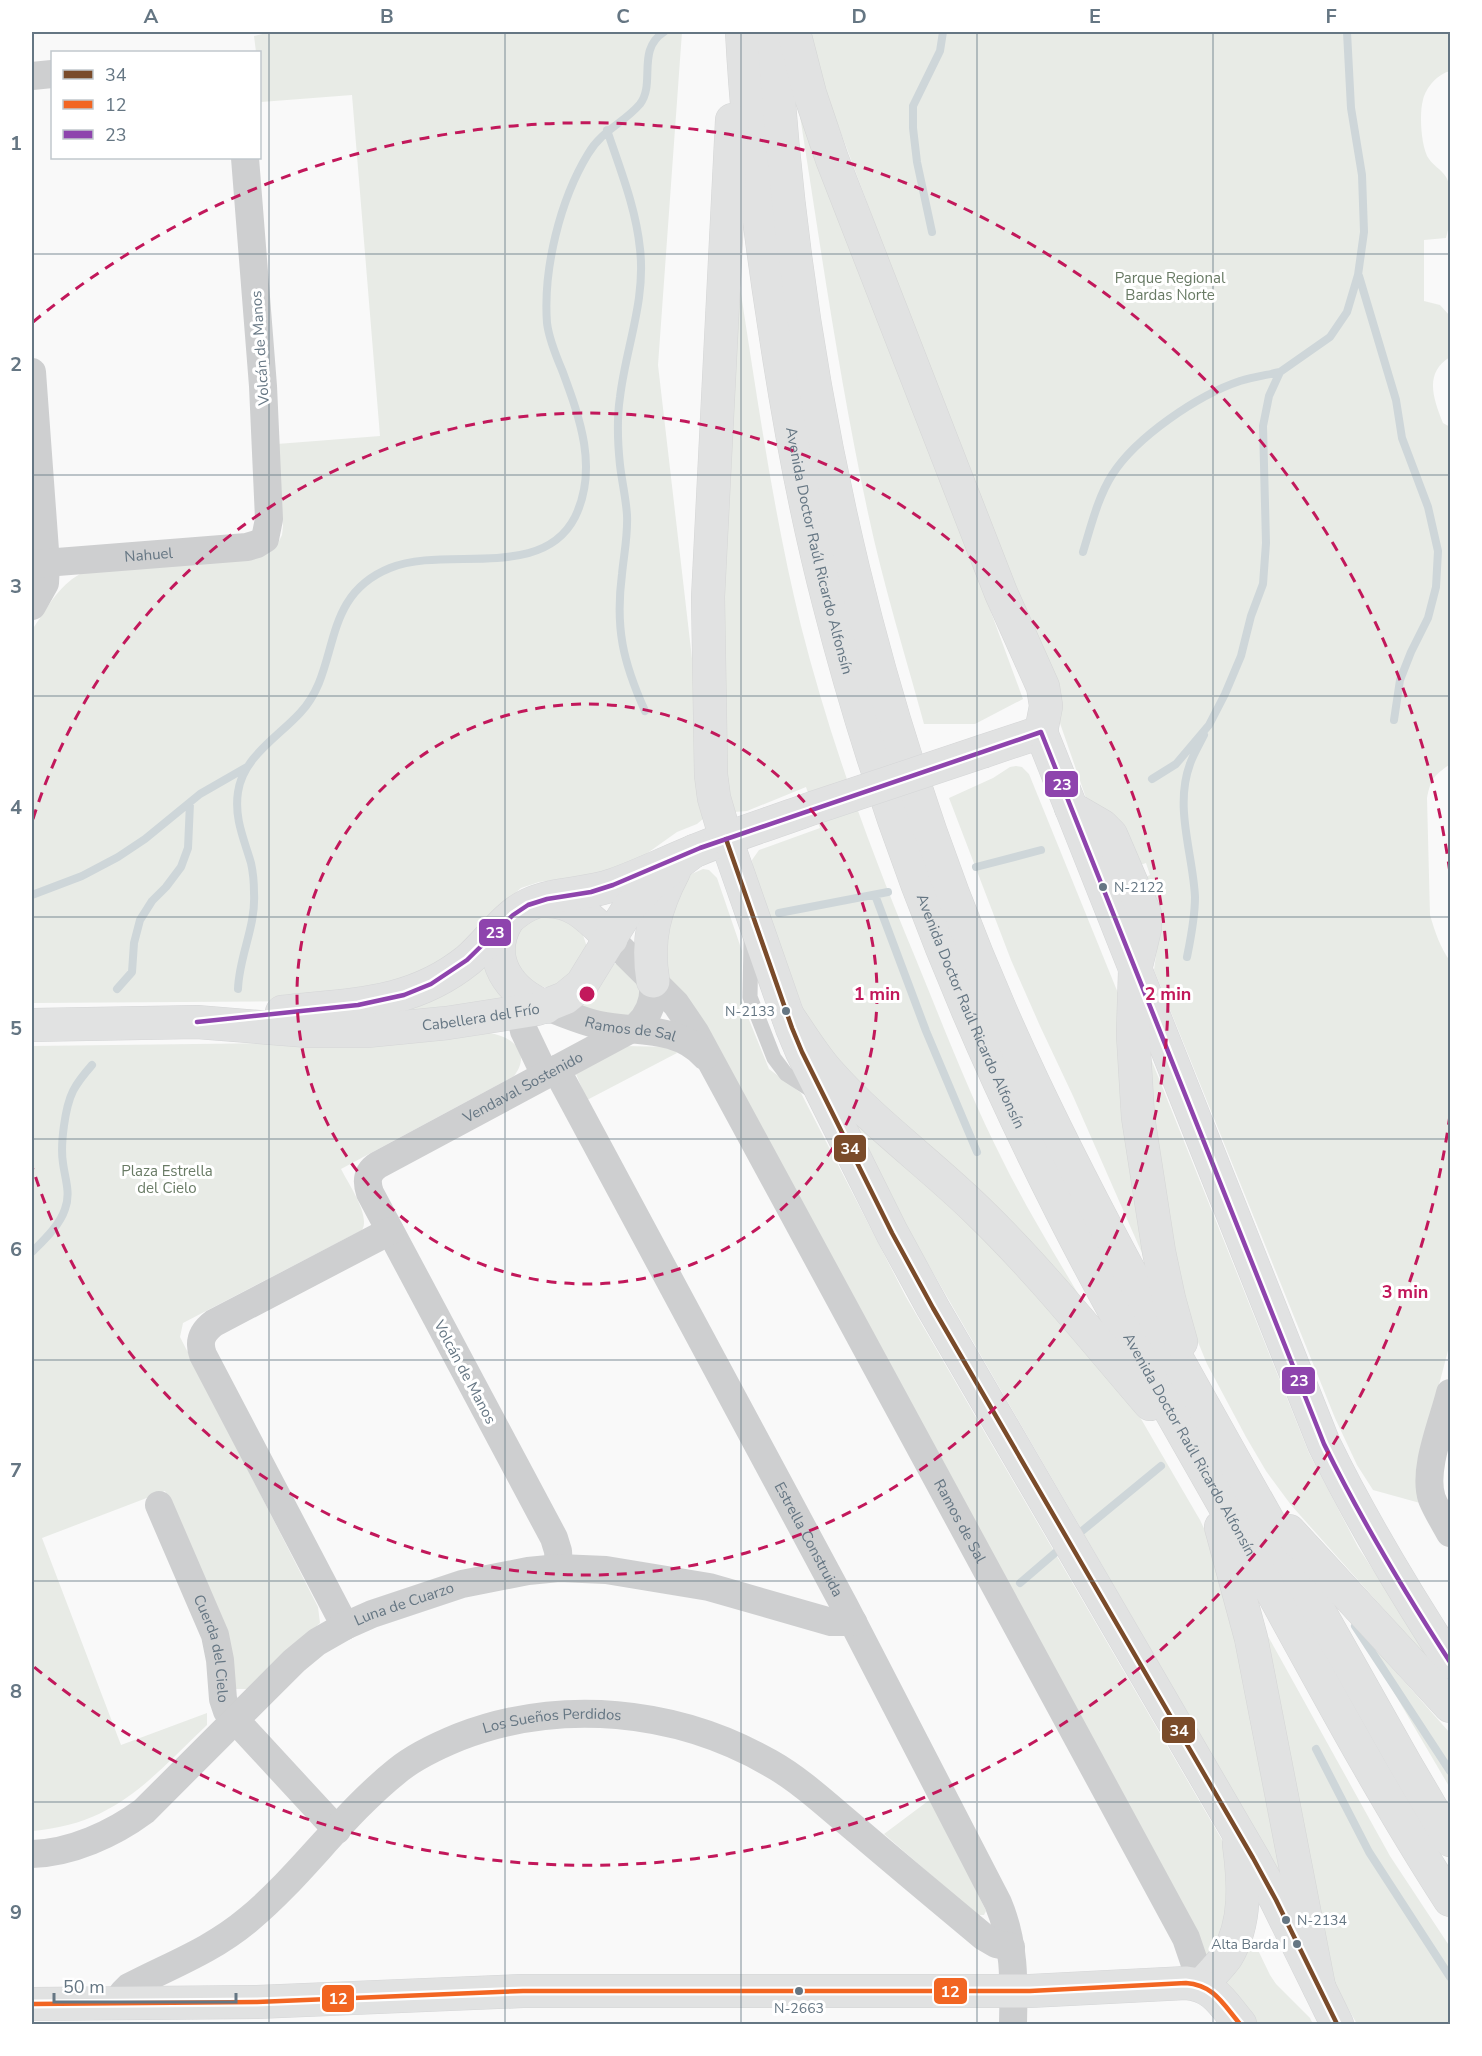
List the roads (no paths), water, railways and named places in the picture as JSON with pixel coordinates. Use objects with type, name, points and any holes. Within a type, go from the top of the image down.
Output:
[{"type":"main road","points":[[737,32],[707,620],[711,775],[716,807],[802,1052],[912,1270],[1237,1830],[1272,1893],[1337,2025]]},
{"type":"main road","name":"Avenida Doctor Raúl Ricardo Alfonsín","points":[[742,32],[760,229],[789,419],[827,596],[864,729],[934,924],[1003,1088],[1069,1226],[1359,1746],[1450,1900]]},
{"type":"main road","name":"Avenida Doctor Raúl Ricardo Alfonsín","points":[[774,32],[787,194],[811,361],[845,534],[888,701],[945,870],[1009,1029],[1033,1082],[1120,1256],[1406,1766],[1450,1840]]},
{"type":"main road","points":[[794,32],[810,94],[832,159],[1001,593],[1042,687],[1046,706],[1041,732],[1071,808],[1102,826],[1111,835],[1144,914],[1145,928],[1135,970],[1134,1076],[1150,1200],[1169,1299],[1202,1403]]},
{"type":"main road","name":"Cabellera del Frío","points":[[32,1024],[197,1022],[351,1006],[404,995],[431,984],[462,964],[518,913],[547,899],[602,889],[726,839],[1041,732]]},
{"type":"main road","points":[[653,981],[650,949],[652,927],[662,895],[687,856]]},
{"type":"main road","name":"Cabellera del Frío","points":[[197,1022],[309,1031],[366,1031],[427,1026],[527,1002],[565,998],[582,984],[624,916],[638,898],[687,856]]},
{"type":"main road","points":[[527,1002],[503,970],[499,955],[501,934],[518,913],[537,902],[556,901],[583,912],[611,939]]},
{"type":"main road","points":[[1135,970],[1324,1444],[1387,1564],[1450,1662]]},
{"type":"main road","points":[[788,1016],[818,1059],[849,1094],[963,1197],[1022,1256],[1202,1467],[1250,1630],[1319,1987]]},
{"type":"main road","points":[[1251,1491],[1450,1706]]},
{"type":"main road","points":[[1202,1985],[1226,1956],[1240,1921],[1243,1873],[1237,1830]]},
{"type":"main road","points":[[32,2004],[257,2002],[499,1991],[1014,1991],[1182,1983],[1202,1985],[1216,1995],[1240,2025]]},
{"type":"street","points":[[32,76],[51,74]]},
{"type":"street","name":"Volcán de Manos","points":[[245,159],[266,437],[269,519],[264,539]]},
{"type":"street","points":[[32,372],[39,564],[45,583],[32,606]]},
{"type":"street","name":"Nahuel","points":[[39,564],[247,547],[264,539]]},
{"type":"street","name":"Ramos de Sal","points":[[611,939],[683,1012],[1186,1938],[1202,1985]]},
{"type":"street","name":"Vendaval Sostenido","points":[[368,1177],[378,1165],[631,1030],[642,1021],[650,1009],[654,995],[653,981]]},
{"type":"street","name":"Ramos de Sal","points":[[527,1002],[597,1025],[680,1037],[696,1047],[710,1062]]},
{"type":"street","name":"Estrella Construida","points":[[527,1002],[527,1039],[551,1072],[853,1622],[998,1903],[1011,1947],[1014,1991],[1013,2025]]},
{"type":"street","name":"Volcán de Manos","points":[[368,1177],[370,1193],[554,1538],[558,1551],[559,1568]]},
{"type":"street","points":[[345,1626],[203,1355],[202,1337],[206,1329],[214,1323],[390,1231]]},
{"type":"street","points":[[1450,1393],[1431,1467],[1430,1489],[1443,1510],[1450,1533]]},
{"type":"street","name":"Cuerda del Cielo","points":[[159,1505],[215,1635],[220,1660],[223,1700],[227,1711],[337,1830]]},
{"type":"street","name":"Luna de Cuarzo","points":[[32,1854],[58,1850],[98,1838],[136,1817],[305,1652],[345,1626],[393,1606],[462,1584],[513,1573],[559,1568],[606,1570],[672,1579],[727,1591],[825,1621],[853,1622]]},
{"type":"street","name":"Los Sueños Perdidos","points":[[120,2004],[123,1994],[129,1987],[204,1951],[250,1918],[373,1792],[399,1769],[433,1749],[469,1733],[508,1721],[550,1714],[591,1713],[633,1717],[694,1731],[733,1745],[772,1764],[825,1803],[984,1937],[996,1944],[1011,1947]]},
{"type":"lane","points":[[753,915],[749,991],[774,1058],[786,1074],[825,1099]]},
{"type":"waterway","points":[[238,989],[254,906],[252,866],[237,811],[241,780],[254,758],[300,713],[313,695],[322,676],[341,615],[351,597],[367,581],[390,568],[413,562],[517,556],[540,549],[560,537],[575,517],[582,499],[586,461],[580,424],[548,329],[546,302],[551,258],[562,213],[578,172],[600,139],[640,104],[647,86],[648,57],[656,39],[664,32]]},
{"type":"waterway","points":[[932,232],[917,162],[913,106],[940,51],[943,32]]},
{"type":"waterway","points":[[1152,779],[1176,764],[1209,725],[1241,656],[1251,616],[1263,584],[1266,543],[1263,426],[1269,396],[1280,372],[1330,337],[1347,312],[1358,275],[1364,232],[1362,175],[1351,108],[1347,32]]},
{"type":"waterway","points":[[607,130],[631,204],[640,249],[638,305],[618,413],[619,457],[627,522],[620,593],[620,628],[631,677],[645,711]]},
{"type":"waterway","points":[[1359,276],[1396,400],[1402,438],[1428,507],[1438,551],[1436,587],[1428,618],[1400,680],[1394,720]]},
{"type":"waterway","points":[[1083,552],[1095,512],[1107,484],[1136,446],[1169,419],[1206,396],[1240,381],[1280,372]]},
{"type":"waterway","points":[[1187,957],[1194,920],[1195,897],[1184,814],[1184,797],[1190,764],[1204,735]]},
{"type":"waterway","points":[[32,895],[82,876],[118,857],[145,839],[200,794],[247,767]]},
{"type":"waterway","points":[[117,989],[132,972],[134,943],[140,920],[152,901],[181,867],[188,848],[190,803]]},
{"type":"waterway","points":[[976,867],[1041,850]]},
{"type":"waterway","points":[[779,913],[888,892]]},
{"type":"waterway","points":[[875,895],[926,1031],[977,1152]]},
{"type":"waterway","points":[[32,1252],[56,1226],[67,1203],[68,1192],[62,1146],[66,1116],[73,1091],[92,1065]]},
{"type":"waterway","points":[[1082,1531],[1161,1466]]},
{"type":"waterway","points":[[1020,1583],[1055,1553]]},
{"type":"waterway","points":[[1355,1626],[1450,1771]]},
{"type":"waterway","points":[[1316,1749],[1369,1852],[1450,1977]]},
{"type":"place","name":"N-2122","points":[[1103,887]]},
{"type":"place","name":"N-2133","points":[[786,1011]]},
{"type":"place","name":"N-2134","points":[[1286,1920]]},
{"type":"place","name":"Alta Barda I","points":[[1297,1944]]},
{"type":"place","name":"N-2663","points":[[799,1991]]},
{"type":"park label","name":"Parque Regional Bardas Norte","points":[[1170,286]]},
{"type":"park label","name":"Plaza Estrella del Cielo","points":[[167,1180]]}]
